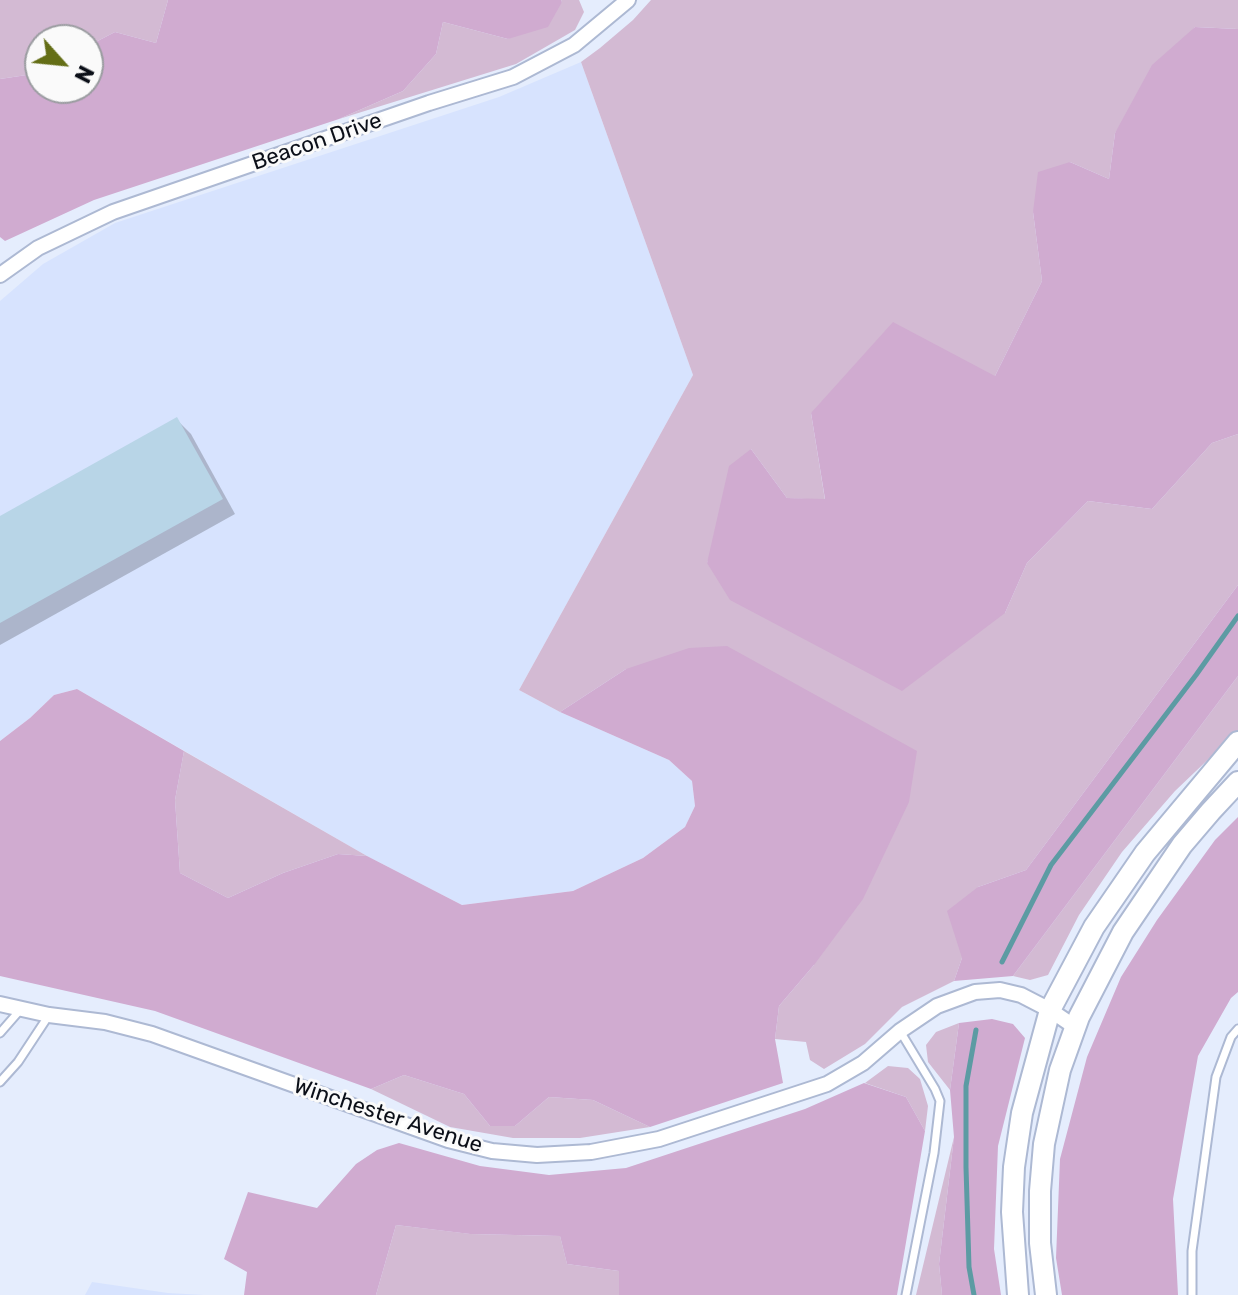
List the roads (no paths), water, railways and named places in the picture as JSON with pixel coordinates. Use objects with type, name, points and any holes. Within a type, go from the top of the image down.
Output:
[{"type":"main road","points":[[1018,1295],[1012,1212],[1014,1167],[1022,1113],[1050,1010],[1094,927],[1145,853],[1238,742]]},
{"type":"main road","points":[[1046,1295],[1040,1243],[1044,1144],[1060,1070],[1075,1027],[1123,932],[1182,845],[1238,782]]},
{"type":"street","name":"Beacon Drive","points":[[2,268],[113,212],[513,77],[574,45],[620,2]]},
{"type":"street","name":"Winchester Avenue","points":[[0,1004],[49,1015],[105,1022],[152,1034],[448,1140],[492,1151],[537,1155],[591,1152],[659,1139],[827,1084],[863,1063],[900,1031],[937,1006],[975,992],[1000,990],[1021,995],[1075,1027]]},
{"type":"lane","points":[[0,1033],[21,1009]]},
{"type":"lane","points":[[0,1082],[18,1062],[49,1015]]},
{"type":"lane","points":[[1192,1295],[1192,1251],[1216,1077],[1231,1037],[1238,1029]]},
{"type":"lane","points":[[900,1031],[940,1101],[934,1153],[906,1295]]},
{"type":"waterway","points":[[1002,962],[1051,865],[1238,616]]},
{"type":"waterway","points":[[974,1295],[969,1267],[966,1086],[976,1030]]}]
